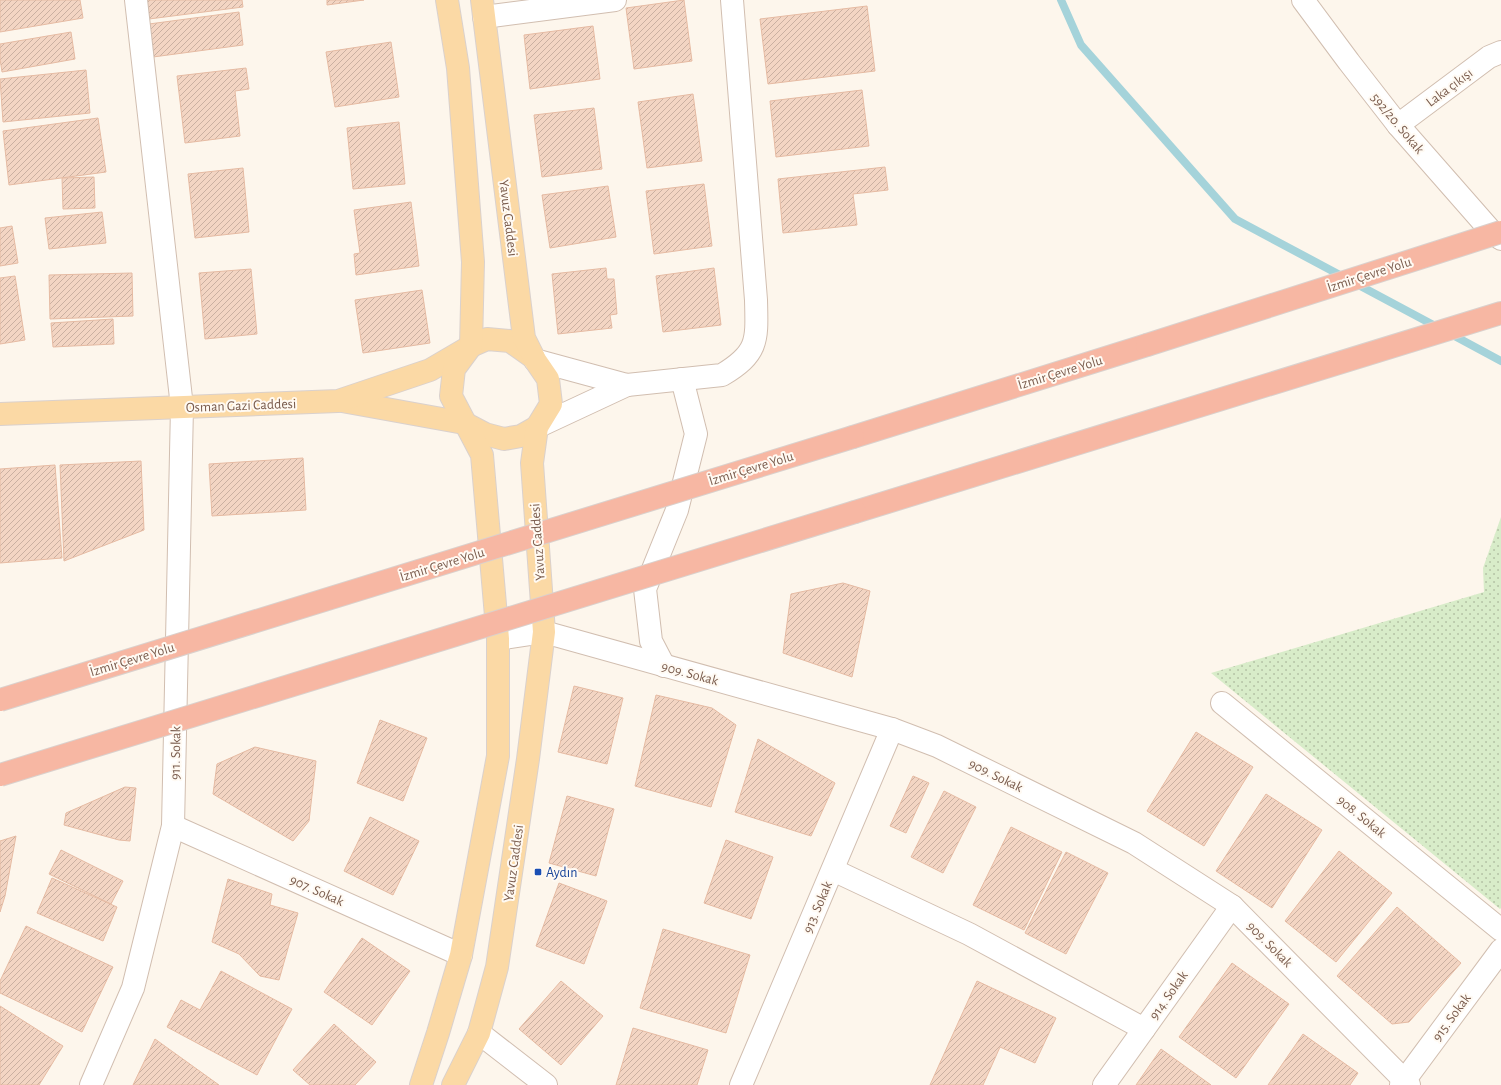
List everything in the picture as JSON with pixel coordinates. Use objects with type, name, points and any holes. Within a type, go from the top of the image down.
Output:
[{"type":"highway","name":"İzmir Çevre Yolu","points":[[0,700],[854,437],[1501,232]]},
{"type":"highway","points":[[0,775],[1501,313]]},
{"type":"main road","points":[[447,0],[458,68],[473,262],[471,346]]},
{"type":"main road","name":"Yavuz Caddesi","points":[[454,1085],[479,1033],[497,967],[528,759],[544,632],[532,463],[538,427],[551,404],[548,379],[535,360],[524,338],[483,9]]},
{"type":"main road","points":[[421,1085],[461,955],[498,756],[498,639],[482,455],[451,396],[454,369],[471,346],[487,339],[510,341],[535,360]]},
{"type":"main road","name":"Osman Gazi Caddesi","points":[[0,414],[338,401],[430,370],[471,346]]},
{"type":"main road","points":[[338,401],[464,423],[484,434],[504,439],[521,436],[538,427]]},
{"type":"street","name":"911. Sokak","points":[[91,1085],[133,988],[174,826],[182,407],[136,0]]},
{"type":"street","points":[[483,9],[615,0]]},
{"type":"street","points":[[538,427],[627,385],[722,375],[735,367],[748,354],[755,343],[757,330],[756,300],[732,0]]},
{"type":"street","name":"592/20. Sokak","points":[[1303,0],[1348,62],[1398,125],[1492,231],[1501,239]]},
{"type":"street","name":"Laka çıkışı","points":[[1398,125],[1489,57],[1501,52]]},
{"type":"street","points":[[535,360],[627,385]]},
{"type":"street","points":[[664,666],[651,641],[645,589],[678,510],[696,434],[682,379]]},
{"type":"street","name":"909. Sokak","points":[[498,639],[544,632],[892,729],[937,746],[1134,843],[1232,906],[1405,1083]]},
{"type":"street","name":"908. Sokak","points":[[1222,703],[1501,930]]},
{"type":"street","name":"913. Sokak","points":[[741,1085],[892,729]]},
{"type":"street","name":"907. Sokak","points":[[174,826],[461,955]]},
{"type":"street","points":[[833,870],[969,934],[1144,1029]]},
{"type":"street","name":"914. Sokak","points":[[1104,1085],[1232,906]]},
{"type":"street","name":"915. Sokak","points":[[1405,1083],[1501,950]]},
{"type":"street","points":[[479,1033],[546,1085]]},
{"type":"green space","points":[[1501,517],[1500,909],[1211,673],[1484,592],[1483,568]]},
{"type":"building","points":[[0,0],[80,0],[83,18],[0,32]]},
{"type":"building","points":[[146,0],[242,0],[243,7],[149,19]]},
{"type":"building","points":[[327,0],[364,0],[327,5]]},
{"type":"building","points":[[684,0],[692,61],[634,69],[626,8]]},
{"type":"building","points":[[867,6],[875,71],[768,84],[760,19]]},
{"type":"building","points":[[239,12],[243,45],[153,57],[149,24]]},
{"type":"building","points":[[593,26],[600,79],[530,89],[524,35]]},
{"type":"building","points":[[71,32],[75,59],[2,72],[0,44]]},
{"type":"building","points":[[391,42],[399,97],[335,107],[326,52]]},
{"type":"building","points":[[246,68],[249,89],[235,91],[240,136],[185,143],[177,76]]},
{"type":"building","points":[[86,70],[90,113],[3,122],[0,79]]},
{"type":"building","points":[[862,90],[869,146],[776,157],[770,101]]},
{"type":"building","points":[[693,94],[702,161],[647,168],[638,102]]},
{"type":"building","points":[[594,108],[602,169],[542,177],[534,115]]},
{"type":"building","points":[[98,118],[106,172],[9,185],[3,131]]},
{"type":"building","points":[[399,122],[405,184],[353,189],[347,128]]},
{"type":"building","points":[[885,167],[888,190],[853,194],[857,225],[783,233],[778,179]]},
{"type":"building","points":[[243,168],[249,232],[195,238],[188,174]]},
{"type":"building","points":[[94,177],[95,208],[63,209],[62,178]]},
{"type":"building","points":[[704,184],[712,246],[654,254],[646,191]]},
{"type":"building","points":[[608,186],[616,237],[550,248],[542,195]]},
{"type":"building","points":[[411,202],[419,266],[356,275],[354,254],[360,253],[354,210]]},
{"type":"building","points":[[102,212],[106,243],[49,249],[45,218]]},
{"type":"building","points":[[12,226],[18,263],[0,266],[0,228]]},
{"type":"building","points":[[606,268],[607,279],[614,279],[617,314],[610,315],[612,328],[558,334],[552,274]]},
{"type":"building","points":[[714,268],[721,325],[663,332],[656,276]]},
{"type":"building","points":[[251,269],[257,334],[205,339],[199,273]]},
{"type":"building","points":[[132,273],[133,316],[50,319],[49,275]]},
{"type":"building","points":[[15,276],[25,340],[0,344],[0,278]]},
{"type":"building","points":[[422,290],[430,343],[363,353],[355,300]]},
{"type":"building","points":[[113,319],[114,344],[53,347],[51,323]]},
{"type":"building","points":[[303,458],[306,510],[212,516],[209,464]]},
{"type":"building","points":[[141,461],[144,530],[64,561],[60,465]]},
{"type":"building","points":[[55,465],[62,558],[0,563],[0,469]]},
{"type":"building","points":[[843,583],[870,591],[852,677],[783,653],[791,594]]},
{"type":"building","points":[[574,686],[623,698],[607,764],[558,752]]},
{"type":"building","points":[[656,695],[712,708],[736,725],[711,807],[635,786]]},
{"type":"building","points":[[380,720],[427,738],[403,801],[357,783]]},
{"type":"building","points":[[1196,732],[1253,767],[1204,846],[1147,811]]},
{"type":"building","points":[[758,739],[835,783],[811,836],[735,812]]},
{"type":"building","points":[[255,747],[316,761],[309,821],[293,841],[213,794],[217,764]]},
{"type":"building","points":[[913,776],[929,783],[906,833],[890,826]]},
{"type":"building","points":[[125,787],[136,788],[130,841],[119,840],[64,825],[66,813]]},
{"type":"building","points":[[944,791],[976,807],[943,873],[911,857]]},
{"type":"building","points":[[1266,794],[1322,830],[1272,908],[1216,871]]},
{"type":"building","points":[[567,796],[614,809],[596,876],[549,863]]},
{"type":"building","points":[[370,817],[419,841],[393,895],[344,871]]},
{"type":"building","points":[[1011,827],[1062,852],[1024,930],[973,905]]},
{"type":"building","points":[[16,836],[5,896],[0,912],[0,841]]},
{"type":"building","points":[[726,840],[773,857],[751,919],[704,903]]},
{"type":"building","points":[[61,850],[123,881],[111,904],[49,874]]},
{"type":"building","points":[[1339,851],[1392,893],[1336,962],[1285,921]]},
{"type":"building","points":[[1066,852],[1108,873],[1066,954],[1025,933]]},
{"type":"building","points":[[52,878],[117,907],[103,941],[37,913]]},
{"type":"building","points":[[228,879],[272,894],[270,905],[298,913],[279,980],[260,976],[239,954],[212,942]]},
{"type":"building","points":[[559,883],[607,901],[584,964],[536,946]]},
{"type":"building","points":[[1397,907],[1461,963],[1409,1022],[1392,1024],[1337,976]]},
{"type":"building","points":[[26,926],[113,967],[82,1032],[0,993],[0,981]]},
{"type":"building","points":[[663,929],[750,955],[726,1033],[640,1008]]},
{"type":"building","points":[[362,938],[410,971],[372,1025],[324,992]]},
{"type":"building","points":[[1232,963],[1289,1004],[1236,1078],[1179,1037]]},
{"type":"building","points":[[221,971],[292,1009],[257,1075],[167,1027],[181,1000],[200,1010]]},
{"type":"building","points":[[561,981],[603,1016],[561,1065],[519,1029]]},
{"type":"building","points":[[977,981],[1056,1018],[1035,1063],[1000,1047],[983,1085],[930,1085]]},
{"type":"building","points":[[0,1006],[63,1046],[39,1085],[0,1085]]},
{"type":"building","points":[[334,1024],[376,1062],[355,1085],[310,1085],[293,1070]]},
{"type":"building","points":[[633,1028],[708,1050],[697,1085],[616,1085]]},
{"type":"building","points":[[1303,1034],[1358,1073],[1350,1085],[1268,1085]]},
{"type":"building","points":[[155,1039],[219,1085],[133,1085]]},
{"type":"building","points":[[1161,1049],[1211,1085],[1136,1085]]},
{"type":"waterway","points":[[1061,0],[1081,45],[1235,219],[1439,328]]},
{"type":"waterway","points":[[1449,333],[1501,361]]},
{"type":"place","name":"Aydın","points":[[538,872]]}]
